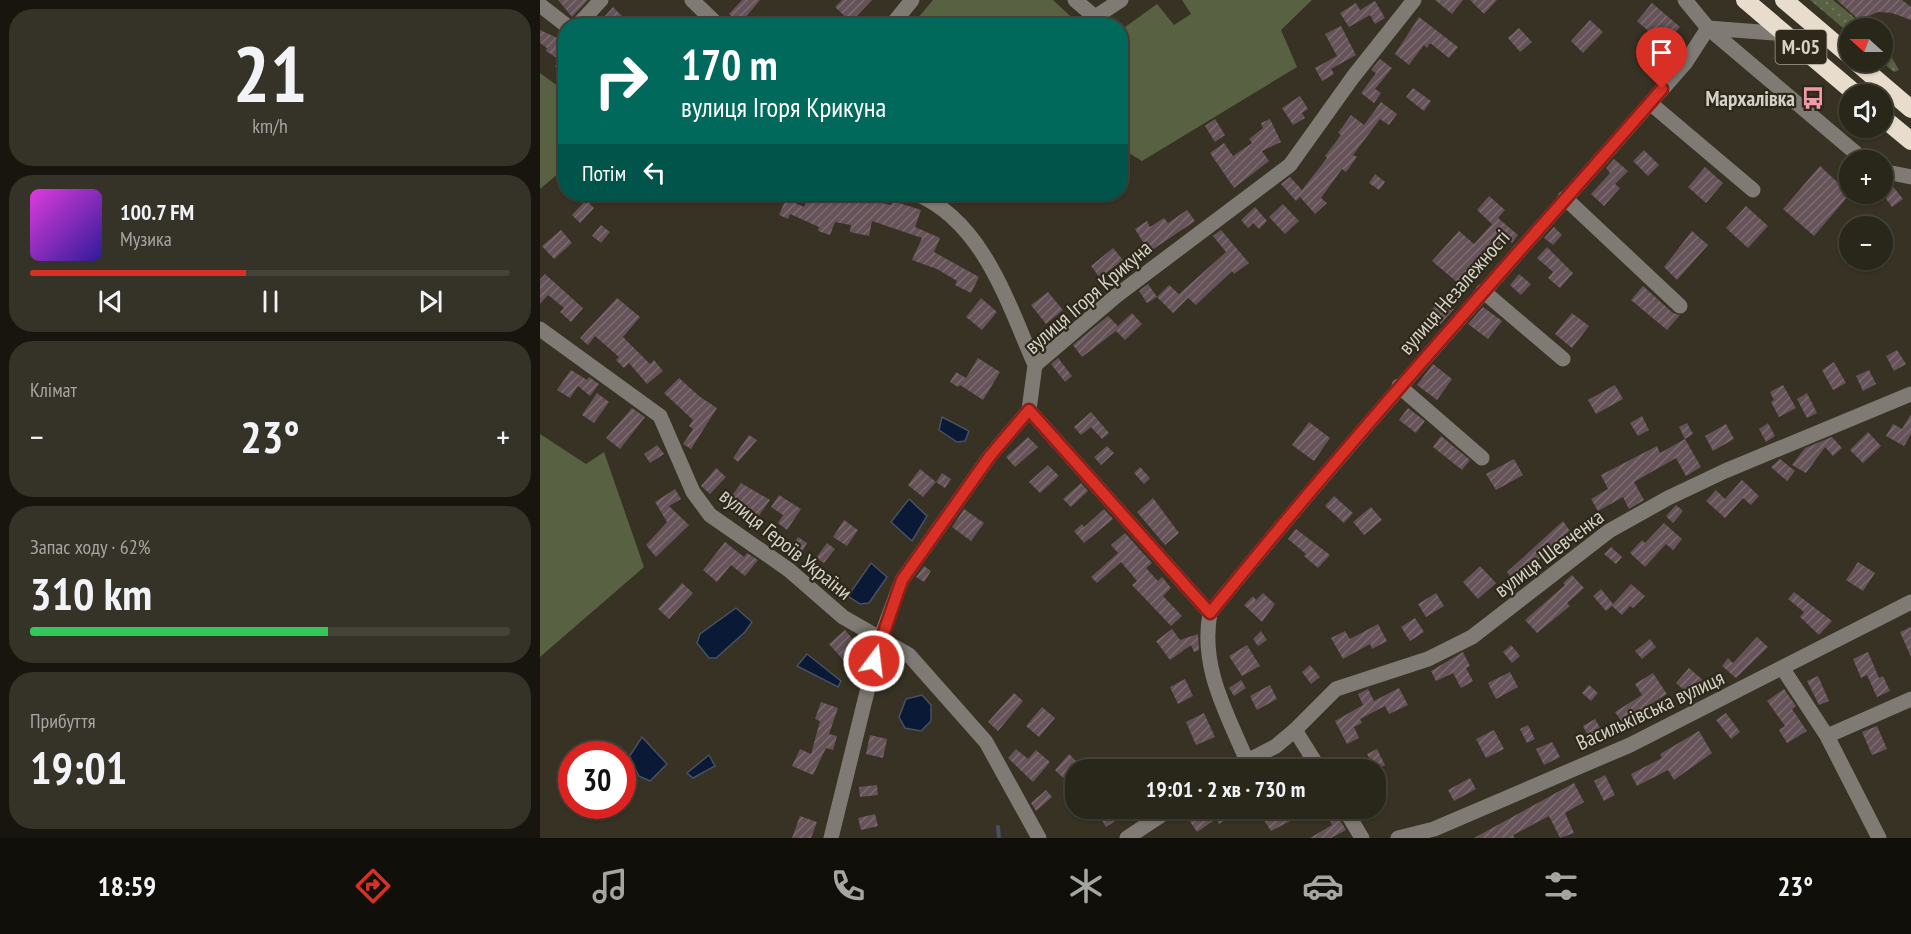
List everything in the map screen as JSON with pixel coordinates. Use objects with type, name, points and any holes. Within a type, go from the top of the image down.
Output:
[{"type":"highway","name":"М-05","points":[[1745,0],[1845,84]]},
{"type":"highway","name":"М-05","points":[[1784,0],[1839,47]]},
{"type":"highway","name":"М-05","points":[[1868,72],[1911,109]]},
{"type":"highway","points":[[1893,126],[1911,141]]},
{"type":"street","points":[[584,18],[601,0]]},
{"type":"street","points":[[692,0],[710,18]]},
{"type":"street","points":[[897,18],[912,0]]},
{"type":"street","points":[[1076,0],[1095,17],[1122,0]]},
{"type":"street","name":"вулиця Ігоря Крикуна","points":[[1029,410],[1035,365],[1116,296],[1290,165],[1353,77],[1414,0]]},
{"type":"street","points":[[1684,0],[1708,28],[1851,150]]},
{"type":"street","points":[[540,5],[558,19]]},
{"type":"street","points":[[1708,28],[1786,34]]},
{"type":"street","name":"вулиця Незалежності","points":[[1210,613],[1300,502],[1399,386],[1686,62],[1708,28]]},
{"type":"street","points":[[1650,103],[1753,190]]},
{"type":"street","points":[[1893,173],[1911,177]]},
{"type":"street","points":[[1565,198],[1680,306]]},
{"type":"street","points":[[933,201],[963,229],[990,263],[1035,365]]},
{"type":"street","points":[[1483,291],[1563,359]]},
{"type":"street","name":"вулиця Героїв України","points":[[540,329],[660,416],[693,492],[710,515],[789,570],[843,617],[909,655],[986,742],[1039,838]]},
{"type":"street","points":[[1399,386],[1482,458]]},
{"type":"street","name":"вулиця Шевченка","points":[[1246,759],[1276,746],[1336,689],[1428,659],[1473,637],[1600,537],[1668,498],[1725,471],[1911,394]]},
{"type":"street","points":[[831,838],[880,639],[902,580],[990,456],[1029,410],[1210,613],[1206,632],[1209,669],[1246,759]]},
{"type":"street","name":"Васильківська вулиця","points":[[1398,838],[1434,829],[1630,745],[1911,602]]},
{"type":"street","points":[[1783,669],[1827,736],[1879,838]]},
{"type":"street","points":[[1827,736],[1911,699]]},
{"type":"street","points":[[1295,730],[1313,759]]},
{"type":"street","points":[[1127,838],[1156,819]]},
{"type":"street","points":[[1351,819],[1362,838]]},
{"type":"green space","points":[[933,0],[1053,0],[1072,18],[918,18]]},
{"type":"green space","points":[[1182,0],[1312,0],[1281,30],[1297,67],[1142,161],[1128,152],[1128,25],[1157,4],[1174,25],[1191,14]]},
{"type":"green space","points":[[1810,0],[1833,0],[1855,18],[1839,18],[1839,25]]},
{"type":"green space","points":[[1893,60],[1899,70],[1893,71]]},
{"type":"green space","points":[[540,73],[558,86],[558,174],[540,189]]},
{"type":"green space","points":[[540,434],[586,464],[604,452],[644,567],[540,657]]},
{"type":"water","points":[[942,417],[969,431],[965,441],[957,442],[939,430]]},
{"type":"water","points":[[909,499],[927,516],[912,541],[891,522]]},
{"type":"water","points":[[871,563],[887,577],[869,603],[860,604],[848,596]]},
{"type":"water","points":[[736,608],[752,622],[745,632],[716,658],[709,658],[697,643],[700,634]]},
{"type":"water","points":[[807,654],[841,681],[838,687],[797,666]]},
{"type":"water","points":[[922,695],[931,705],[931,721],[921,731],[905,728],[899,717],[906,699]]},
{"type":"water","points":[[642,737],[667,764],[650,781],[639,776],[636,770],[636,746]]},
{"type":"water","points":[[709,755],[715,766],[693,778],[687,773]]},
{"type":"building","points":[[558,0],[588,0],[572,17]]},
{"type":"building","points":[[742,0],[760,0],[745,18],[733,18],[729,14]]},
{"type":"building","points":[[842,0],[872,0],[855,18],[847,18],[835,7]]},
{"type":"building","points":[[1435,0],[1463,0],[1452,14]]},
{"type":"building","points":[[1470,0],[1497,0],[1484,14]]},
{"type":"building","points":[[1837,0],[1902,0],[1911,7],[1911,20],[1892,13],[1878,12],[1864,18],[1857,18]]},
{"type":"building","points":[[1375,1],[1385,18],[1375,24],[1370,15],[1349,27],[1340,13],[1356,3],[1360,10]]},
{"type":"building","points":[[1652,3],[1680,27],[1664,45],[1637,21]]},
{"type":"building","points":[[613,7],[624,18],[603,18]]},
{"type":"building","points":[[1419,17],[1458,47],[1449,58],[1430,43],[1427,48],[1424,45],[1409,65],[1395,54]]},
{"type":"building","points":[[1590,20],[1603,32],[1583,53],[1571,41]]},
{"type":"building","points":[[1341,26],[1356,55],[1331,69],[1334,74],[1322,81],[1315,68],[1337,56],[1325,34]]},
{"type":"building","points":[[1519,28],[1532,42],[1520,52],[1508,38]]},
{"type":"building","points":[[540,30],[558,38],[558,59],[546,51],[547,48],[540,43]]},
{"type":"building","points":[[1380,59],[1392,68],[1375,89],[1381,93],[1374,103],[1361,93],[1376,73],[1371,70]]},
{"type":"building","points":[[1413,88],[1431,101],[1424,111],[1406,97]]},
{"type":"building","points":[[1300,96],[1308,109],[1302,113],[1305,118],[1293,125],[1282,108]]},
{"type":"building","points":[[1381,102],[1397,114],[1389,125],[1380,119],[1353,155],[1357,157],[1346,172],[1342,169],[1321,198],[1327,203],[1315,214],[1300,197],[1296,201],[1281,184],[1290,177],[1302,190],[1327,158],[1325,156],[1341,135],[1338,133],[1351,115],[1364,125]]},
{"type":"building","points":[[1215,119],[1225,135],[1215,142],[1205,126]]},
{"type":"building","points":[[1270,119],[1281,142],[1262,151],[1269,161],[1234,188],[1210,153],[1224,143],[1233,156],[1252,143],[1249,139],[1263,128],[1261,123]]},
{"type":"building","points":[[1644,150],[1659,165],[1648,176],[1633,161]]},
{"type":"building","points":[[1614,159],[1628,171],[1615,184],[1620,188],[1604,206],[1591,194],[1610,173],[1606,168]]},
{"type":"building","points":[[1820,166],[1839,184],[1839,204],[1841,204],[1814,236],[1783,209]]},
{"type":"building","points":[[1705,167],[1723,183],[1706,203],[1688,187]]},
{"type":"building","points":[[1375,174],[1385,182],[1379,190],[1369,183]]},
{"type":"building","points":[[1893,186],[1903,199],[1892,207],[1890,204],[1893,204]]},
{"type":"building","points":[[1489,196],[1505,210],[1498,218],[1518,235],[1512,243],[1506,238],[1476,271],[1479,274],[1465,289],[1432,261],[1459,231],[1474,244],[1492,224],[1477,210]]},
{"type":"building","points":[[585,201],[594,208],[580,223],[572,215]]},
{"type":"building","points":[[785,201],[804,207],[806,201],[873,201],[891,205],[893,201],[921,210],[915,227],[940,238],[934,252],[979,277],[971,293],[955,285],[957,281],[937,269],[912,260],[922,238],[872,221],[869,236],[850,232],[851,225],[835,222],[830,235],[818,231],[819,227],[790,214],[788,219],[779,215]]},
{"type":"building","points":[[1283,204],[1299,221],[1285,234],[1269,217]]},
{"type":"building","points":[[1746,206],[1768,226],[1748,248],[1726,228]]},
{"type":"building","points":[[1255,207],[1267,221],[1259,229],[1253,223],[1248,228],[1241,220]]},
{"type":"building","points":[[1187,210],[1195,221],[1149,252],[1135,229],[1147,221],[1150,227],[1164,218],[1168,223]]},
{"type":"building","points":[[601,225],[610,232],[601,243],[592,236]]},
{"type":"building","points":[[1554,227],[1562,235],[1553,245],[1544,238]]},
{"type":"building","points":[[561,230],[572,243],[554,259],[542,246]]},
{"type":"building","points":[[1221,230],[1249,263],[1234,274],[1232,271],[1196,305],[1188,298],[1173,313],[1157,297],[1169,285],[1179,294],[1226,252],[1213,236]]},
{"type":"building","points":[[1692,231],[1708,245],[1677,280],[1664,267]]},
{"type":"building","points":[[1547,247],[1573,273],[1560,288],[1548,278],[1553,272],[1537,258]]},
{"type":"building","points":[[1113,248],[1123,260],[1100,278],[1091,266]]},
{"type":"building","points":[[545,274],[583,308],[571,322],[560,312],[564,308],[548,295],[540,304],[540,279]]},
{"type":"building","points":[[1519,274],[1531,284],[1521,295],[1510,285]]},
{"type":"building","points":[[1148,284],[1157,297],[1147,303],[1139,291]]},
{"type":"building","points":[[1643,286],[1673,313],[1680,315],[1667,330],[1631,300]]},
{"type":"building","points":[[1048,292],[1063,310],[1046,324],[1031,305]]},
{"type":"building","points":[[617,298],[640,317],[623,337],[650,364],[654,360],[663,371],[647,384],[629,363],[624,368],[616,360],[619,357],[595,336],[588,345],[580,338]]},
{"type":"building","points":[[981,298],[997,312],[982,330],[966,317]]},
{"type":"building","points":[[1442,298],[1454,309],[1437,328],[1425,317]]},
{"type":"building","points":[[1483,307],[1502,321],[1488,339],[1468,324]]},
{"type":"building","points":[[1132,313],[1142,324],[1125,340],[1116,331],[1082,357],[1073,345],[1108,316],[1118,326]]},
{"type":"building","points":[[1572,313],[1589,326],[1572,348],[1555,334]]},
{"type":"building","points":[[1897,350],[1906,364],[1894,371],[1886,356]]},
{"type":"building","points":[[978,358],[1000,372],[983,400],[960,385],[958,387],[950,382],[956,372],[966,378]]},
{"type":"building","points":[[1058,358],[1072,376],[1065,382],[1051,364]]},
{"type":"building","points":[[1834,362],[1846,383],[1833,390],[1822,370]]},
{"type":"building","points":[[1433,364],[1452,379],[1437,400],[1417,385]]},
{"type":"building","points":[[571,370],[599,384],[590,396],[578,386],[570,398],[557,390]]},
{"type":"building","points":[[1869,370],[1876,384],[1863,391],[1856,376]]},
{"type":"building","points":[[679,378],[717,408],[691,449],[683,444],[693,429],[689,426],[693,420],[664,393]]},
{"type":"building","points":[[1615,385],[1623,399],[1596,414],[1588,400]]},
{"type":"building","points":[[1783,385],[1796,408],[1779,417],[1771,402],[1774,400],[1770,392]]},
{"type":"building","points":[[597,393],[609,402],[594,423],[582,415]]},
{"type":"building","points":[[1807,393],[1817,413],[1807,418],[1797,399]]},
{"type":"building","points":[[632,408],[645,417],[620,449],[606,438]]},
{"type":"building","points":[[1408,408],[1425,421],[1416,433],[1399,420]]},
{"type":"building","points":[[1091,412],[1109,433],[1102,439],[1091,427],[1081,435],[1074,427]]},
{"type":"building","points":[[1911,414],[1911,434],[1904,446],[1886,436],[1893,424],[1902,429]]},
{"type":"building","points":[[1642,416],[1649,430],[1638,436],[1630,423]]},
{"type":"building","points":[[1309,422],[1330,438],[1314,461],[1292,445]]},
{"type":"building","points":[[1687,423],[1693,434],[1685,439],[1679,427]]},
{"type":"building","points":[[1768,423],[1775,436],[1766,442],[1759,429]]},
{"type":"building","points":[[1726,424],[1734,439],[1713,451],[1705,436]]},
{"type":"building","points":[[1868,432],[1881,446],[1863,463],[1850,450]]},
{"type":"building","points":[[749,435],[757,440],[738,462],[733,458]]},
{"type":"building","points":[[1441,436],[1470,460],[1462,470],[1433,447]]},
{"type":"building","points":[[1028,437],[1038,447],[1015,467],[1006,457]]},
{"type":"building","points":[[1832,437],[1842,448],[1833,456],[1825,447],[1806,473],[1792,465],[1805,448]]},
{"type":"building","points":[[1685,439],[1701,467],[1686,476],[1676,458],[1634,482],[1644,500],[1629,509],[1623,497],[1598,511],[1591,499],[1608,489],[1601,475],[1657,446],[1660,453]]},
{"type":"building","points":[[657,445],[664,454],[650,463],[644,454]]},
{"type":"building","points":[[1107,446],[1114,453],[1101,465],[1094,457]]},
{"type":"building","points":[[1514,459],[1523,475],[1496,490],[1486,474]]},
{"type":"building","points":[[1780,459],[1795,471],[1787,481],[1771,467]]},
{"type":"building","points":[[1048,465],[1059,476],[1040,493],[1029,482]]},
{"type":"building","points":[[1140,467],[1150,478],[1144,484],[1134,473]]},
{"type":"building","points":[[716,468],[726,477],[710,494],[701,486]]},
{"type":"building","points":[[920,469],[936,482],[923,497],[908,485]]},
{"type":"building","points":[[942,473],[951,479],[945,488],[936,482]]},
{"type":"building","points":[[1742,480],[1759,496],[1751,505],[1743,498],[1725,518],[1706,501],[1716,490],[1725,499]]},
{"type":"building","points":[[741,483],[770,500],[758,517],[729,500]]},
{"type":"building","points":[[1081,483],[1088,491],[1071,507],[1063,499]]},
{"type":"building","points":[[675,489],[681,499],[669,506],[689,525],[656,557],[646,545],[667,522],[655,502]]},
{"type":"building","points":[[779,495],[801,509],[787,530],[778,523],[783,515],[771,507]]},
{"type":"building","points":[[1334,496],[1353,513],[1344,523],[1325,506]]},
{"type":"building","points":[[1153,498],[1179,533],[1165,545],[1137,512]]},
{"type":"building","points":[[1676,505],[1683,511],[1673,523],[1666,516]]},
{"type":"building","points":[[1371,507],[1382,520],[1364,535],[1353,522]]},
{"type":"building","points":[[964,509],[984,523],[971,541],[952,527]]},
{"type":"building","points":[[1104,509],[1113,519],[1084,543],[1074,531],[1082,524],[1084,527]]},
{"type":"building","points":[[844,520],[858,530],[847,546],[833,537]]},
{"type":"building","points":[[1563,521],[1572,534],[1535,562],[1540,568],[1517,586],[1507,572]]},
{"type":"building","points":[[1664,523],[1682,539],[1673,550],[1666,544],[1645,567],[1630,553],[1642,540],[1645,543]]},
{"type":"building","points":[[1296,529],[1330,555],[1318,568],[1288,539]]},
{"type":"building","points":[[1125,533],[1152,563],[1146,568],[1158,581],[1162,577],[1171,588],[1163,596],[1182,616],[1171,626],[1132,585],[1137,581],[1121,562],[1097,583],[1091,577],[1118,553],[1111,545]]},
{"type":"building","points":[[798,537],[807,543],[799,557],[789,551]]},
{"type":"building","points":[[725,542],[744,557],[747,553],[758,560],[745,576],[731,565],[717,582],[703,570]]},
{"type":"building","points":[[827,543],[835,549],[824,563],[816,558]]},
{"type":"building","points":[[1611,547],[1622,557],[1616,564],[1604,554]]},
{"type":"building","points":[[1858,562],[1875,573],[1863,591],[1846,580]]},
{"type":"building","points":[[924,566],[931,571],[924,582],[916,577]]},
{"type":"building","points":[[1480,566],[1496,583],[1478,599],[1463,582]]},
{"type":"building","points":[[1572,575],[1584,588],[1567,603],[1570,606],[1537,633],[1525,620],[1565,585],[1563,583]]},
{"type":"building","points":[[682,583],[693,593],[669,619],[658,609]]},
{"type":"building","points":[[1631,584],[1645,596],[1633,608],[1630,606],[1622,615],[1612,606],[1606,611],[1593,596],[1601,589],[1613,604]]},
{"type":"building","points":[[1794,592],[1832,621],[1819,635],[1800,617],[1804,612],[1788,599]]},
{"type":"building","points":[[1263,593],[1275,604],[1262,622],[1244,605],[1253,596],[1256,600]]},
{"type":"building","points":[[1436,593],[1444,606],[1426,617],[1418,604]]},
{"type":"building","points":[[1415,618],[1424,632],[1410,641],[1401,627]]},
{"type":"building","points":[[1378,624],[1387,641],[1372,649],[1370,644],[1343,659],[1331,638],[1345,631],[1350,639]]},
{"type":"building","points":[[1911,627],[1911,657],[1900,632]]},
{"type":"building","points":[[1172,629],[1180,640],[1198,634],[1199,650],[1194,652],[1191,645],[1170,660],[1156,641]]},
{"type":"building","points":[[845,630],[862,650],[846,663],[829,644]]},
{"type":"building","points":[[1261,631],[1267,640],[1258,646],[1253,639]]},
{"type":"building","points":[[1757,637],[1768,647],[1736,678],[1722,666],[1728,658],[1733,663]]},
{"type":"building","points":[[1650,639],[1656,647],[1642,659],[1635,651]]},
{"type":"building","points":[[1247,645],[1260,666],[1242,676],[1229,656]]},
{"type":"building","points":[[1511,645],[1520,656],[1512,663],[1503,652]]},
{"type":"building","points":[[1463,652],[1470,666],[1466,668],[1473,681],[1461,688],[1453,673],[1436,681],[1431,671]]},
{"type":"building","points":[[1868,652],[1879,678],[1883,676],[1890,691],[1877,697],[1867,675],[1861,678],[1853,659]]},
{"type":"building","points":[[1310,665],[1320,677],[1311,684],[1302,672]]},
{"type":"building","points":[[1689,668],[1705,682],[1692,697],[1676,683]]},
{"type":"building","points":[[1510,672],[1518,687],[1496,699],[1488,683]]},
{"type":"building","points":[[1653,673],[1667,694],[1622,722],[1615,712],[1642,695],[1635,684]]},
{"type":"building","points":[[1818,676],[1829,701],[1819,705],[1807,681]]},
{"type":"building","points":[[1185,679],[1193,696],[1178,704],[1170,687]]},
{"type":"building","points":[[1241,680],[1246,688],[1234,696],[1229,688]]},
{"type":"building","points":[[1270,685],[1277,699],[1257,710],[1250,696]]},
{"type":"building","points":[[1589,685],[1598,693],[1591,701],[1582,693]]},
{"type":"building","points":[[1399,688],[1408,705],[1389,714],[1385,706],[1360,719],[1362,723],[1354,727],[1359,738],[1347,744],[1335,721],[1363,705],[1358,694],[1368,689],[1374,701]]},
{"type":"building","points":[[1784,689],[1796,706],[1792,709],[1807,731],[1787,743],[1779,730],[1785,726],[1767,701]]},
{"type":"building","points":[[1014,693],[1023,701],[998,731],[988,722]]},
{"type":"building","points":[[821,702],[838,708],[829,734],[837,736],[833,750],[826,748],[813,775],[792,766],[800,749],[811,754],[820,721],[815,719]]},
{"type":"building","points":[[1042,707],[1055,718],[1039,737],[1026,726]]},
{"type":"building","points":[[1204,713],[1215,737],[1196,745],[1186,722]]},
{"type":"building","points":[[1726,713],[1740,732],[1731,739],[1716,720]]},
{"type":"building","points":[[1595,719],[1602,731],[1589,738],[1583,726]]},
{"type":"building","points":[[1528,725],[1535,739],[1527,743],[1520,729]]},
{"type":"building","points":[[1877,726],[1887,749],[1872,755],[1862,732]]},
{"type":"building","points":[[1494,730],[1504,749],[1486,758],[1476,739]]},
{"type":"building","points":[[1699,731],[1712,753],[1674,780],[1668,770],[1637,786],[1631,774],[1662,758],[1660,754]]},
{"type":"building","points":[[870,735],[887,739],[883,758],[866,754]]},
{"type":"building","points":[[1552,742],[1560,757],[1544,765],[1536,749]]},
{"type":"building","points":[[1016,749],[1028,759],[1036,750],[1050,762],[1033,782],[1008,758]]},
{"type":"building","points":[[1377,749],[1382,759],[1370,759],[1367,754]]},
{"type":"building","points":[[1069,754],[1074,759],[1065,759],[1063,778],[1055,770]]},
{"type":"building","points":[[1605,775],[1615,795],[1604,801],[1594,781]]},
{"type":"building","points":[[1470,778],[1476,789],[1454,801],[1448,790]]},
{"type":"building","points":[[1574,783],[1584,802],[1565,813],[1574,833],[1560,838],[1549,816],[1513,835],[1515,838],[1474,838]]},
{"type":"building","points":[[877,785],[878,795],[860,797],[859,787]]},
{"type":"building","points":[[1046,790],[1052,797],[1036,811],[1031,803]]},
{"type":"building","points":[[875,814],[878,826],[861,830],[858,818]]},
{"type":"building","points":[[800,816],[817,822],[811,838],[792,838]]},
{"type":"building","points":[[1101,819],[1118,819],[1106,827]]},
{"type":"building","points":[[1188,819],[1216,819],[1197,832]]},
{"type":"building","points":[[1216,819],[1226,819],[1219,824]]},
{"type":"building","points":[[1263,819],[1294,819],[1271,831]]},
{"type":"building","points":[[1329,819],[1339,819],[1346,830],[1331,838],[1310,838],[1332,825]]},
{"type":"waterway","points":[[998,827],[999,838]]},
{"type":"place","name":"Мархалівка","points":[[1813,98]]},
{"type":"route","points":[[874,661],[902,580],[990,456],[1029,410],[1210,613],[1300,502],[1419,362],[1662,89]]}]
